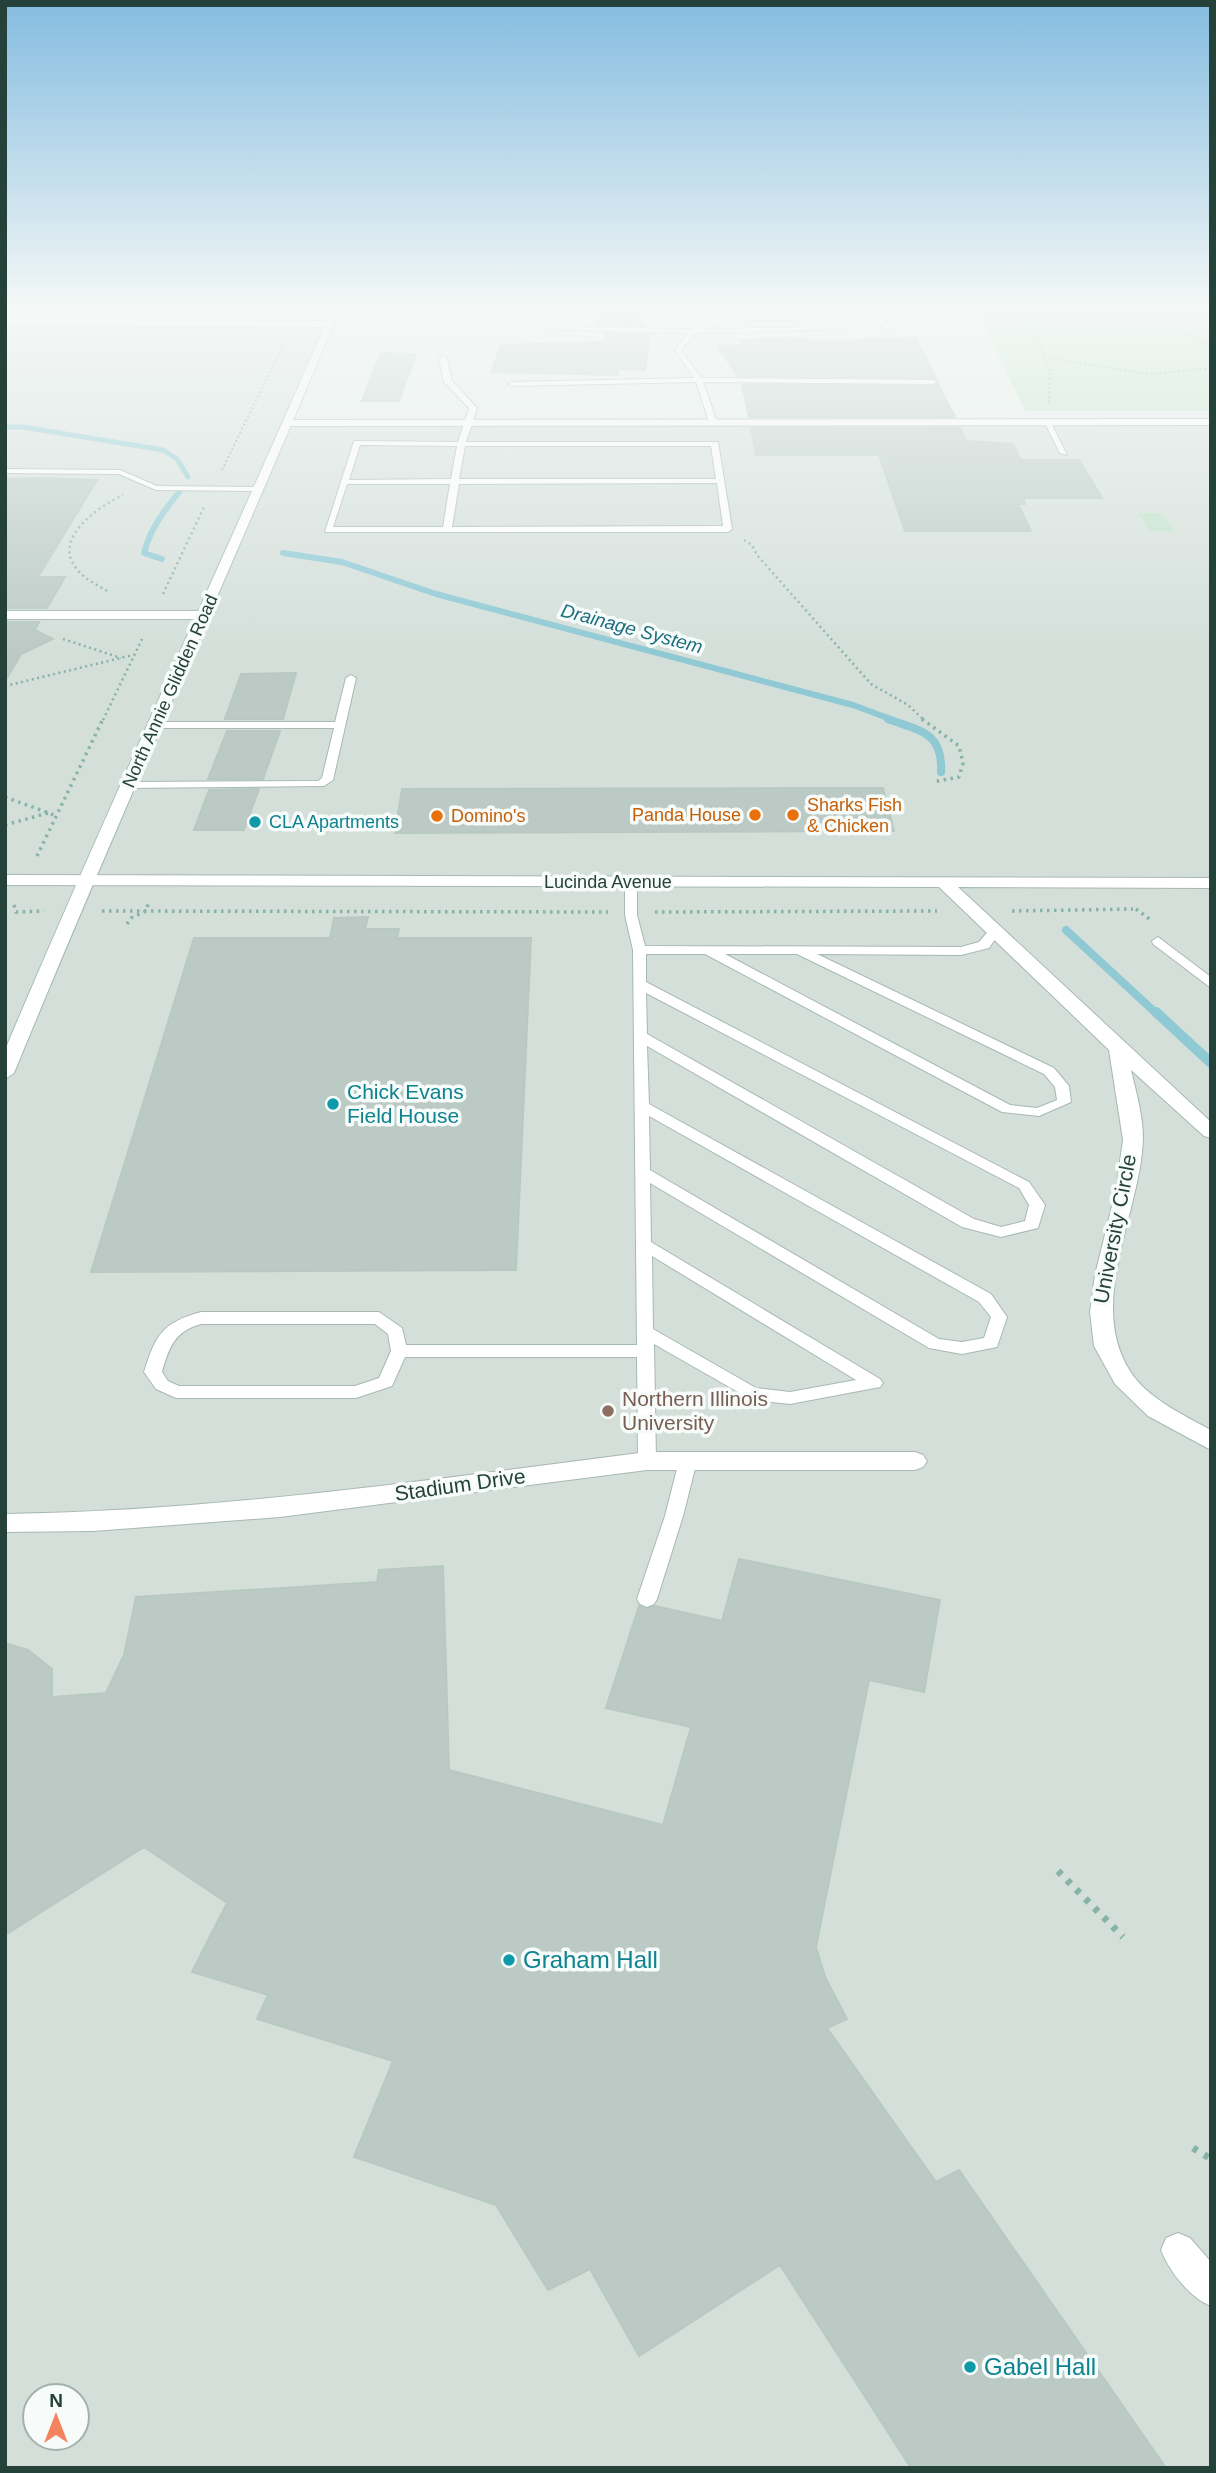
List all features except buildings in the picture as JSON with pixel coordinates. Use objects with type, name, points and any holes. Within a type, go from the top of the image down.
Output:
[{"type":"street","name":"North Annie Glidden Road","points":[[5,1073],[85,880],[287,424]]},
{"type":"street","points":[[5,615],[204,615]]},
{"type":"street","name":"Lucinda Avenue","points":[[5,880],[1211,883]]},
{"type":"street","points":[[944,883],[1079,1010],[1118,1051],[1211,1132]]},
{"type":"street","name":"University Circle","points":[[1118,1051],[1133,1137],[1123,1203],[1100,1295],[1102,1334],[1114,1367],[1136,1394],[1153,1409],[1211,1441]]},
{"type":"street","name":"Stadium Drive","points":[[5,1523],[93,1522],[280,1508],[647,1461],[915,1461]]},
{"type":"street","points":[[1178,2250],[1211,2289]]},
{"type":"lane","points":[[447,529],[465,424]]},
{"type":"lane","points":[[1050,424],[1064,453]]},
{"type":"lane","points":[[357,443],[715,444],[721,481],[728,529],[328,530],[357,443]]},
{"type":"lane","points":[[5,471],[120,472],[148,485],[166,489],[259,489]]},
{"type":"lane","points":[[344,482],[721,481]]},
{"type":"lane","points":[[128,785],[320,784],[327,780],[351,678]]},
{"type":"lane","points":[[155,725],[340,725]]},
{"type":"lane","points":[[631,882],[631,912],[639,950],[640,984],[647,1461]]},
{"type":"lane","points":[[639,950],[961,951],[985,945],[994,932]]},
{"type":"lane","points":[[1158,941],[1211,984]]},
{"type":"lane","points":[[707,950],[1007,1109],[1039,1112],[1064,1102],[1062,1086],[1049,1071],[800,951]]},
{"type":"lane","points":[[640,984],[1024,1185],[1037,1205],[1032,1224],[1001,1232],[968,1223],[640,1036]]},
{"type":"lane","points":[[641,1106],[985,1298],[999,1318],[991,1343],[962,1348],[935,1344],[642,1172]]},
{"type":"lane","points":[[643,1244],[874,1383],[790,1398],[751,1394],[645,1332]]},
{"type":"lane","points":[[201,1318],[379,1318],[396,1332],[399,1351],[386,1382],[356,1392],[176,1392],[162,1385],[153,1372],[162,1339],[177,1324],[201,1318]]},
{"type":"lane","points":[[399,1351],[645,1351]]},
{"type":"lane","points":[[647,1599],[674,1516],[688,1461]]},
{"type":"path","points":[[158,604],[244,424]]},
{"type":"path","points":[[110,593],[84,576],[72,562],[71,542],[81,524],[97,509],[148,485]]},
{"type":"path","points":[[752,545],[757,555],[871,684],[908,705],[914,713],[958,746],[963,762],[959,776],[933,782]]},
{"type":"path","points":[[152,595],[163,594]]},
{"type":"path","points":[[33,860],[57,816],[145,632]]},
{"type":"path","points":[[53,636],[122,658]]},
{"type":"path","points":[[5,686],[134,655]]},
{"type":"path","points":[[5,797],[57,816]]},
{"type":"path","points":[[5,825],[48,813]]},
{"type":"path","points":[[1013,911],[1149,909]]},
{"type":"path","points":[[127,925],[131,918],[146,911],[918,911]]},
{"type":"path","points":[[1058,1871],[1123,1937]]},
{"type":"path","points":[[1193,2148],[1211,2159]]},
{"type":"shaded area","name":"Northern Illinois University","points":[[5,424],[1211,425],[1211,2468],[5,2468]]},
{"type":"green space","points":[[1138,513],[1162,513],[1175,531],[1150,531]]},
{"type":"waterway","name":"Drainage System","points":[[5,427],[23,427],[163,450],[177,459],[188,477]]},
{"type":"waterway","name":"Drainage System","points":[[162,559],[144,553],[154,528],[179,492]]},
{"type":"waterway","name":"Drainage System","points":[[283,553],[342,562],[436,594],[853,705],[893,720]]},
{"type":"waterway","name":"Drainage System","points":[[888,719],[919,730],[934,741],[941,759],[941,772]]},
{"type":"waterway","points":[[1066,930],[1157,1014]]},
{"type":"waterway","points":[[1156,1012],[1211,1063]]},
{"type":"place","name":"Panda House","points":[[755,815]]},
{"type":"place","name":"Sharks Fish & Chicken","points":[[793,815]]},
{"type":"place","name":"Domino's","points":[[437,816]]},
{"type":"place","name":"CLA Apartments","points":[[255,822]]},
{"type":"place","name":"Chick Evans Field House","points":[[333,1104]]},
{"type":"place","name":"Northern Illinois University","points":[[608,1411]]},
{"type":"place","name":"Graham Hall","points":[[509,1960]]},
{"type":"place","name":"Gabel Hall","points":[[970,2367]]}]
